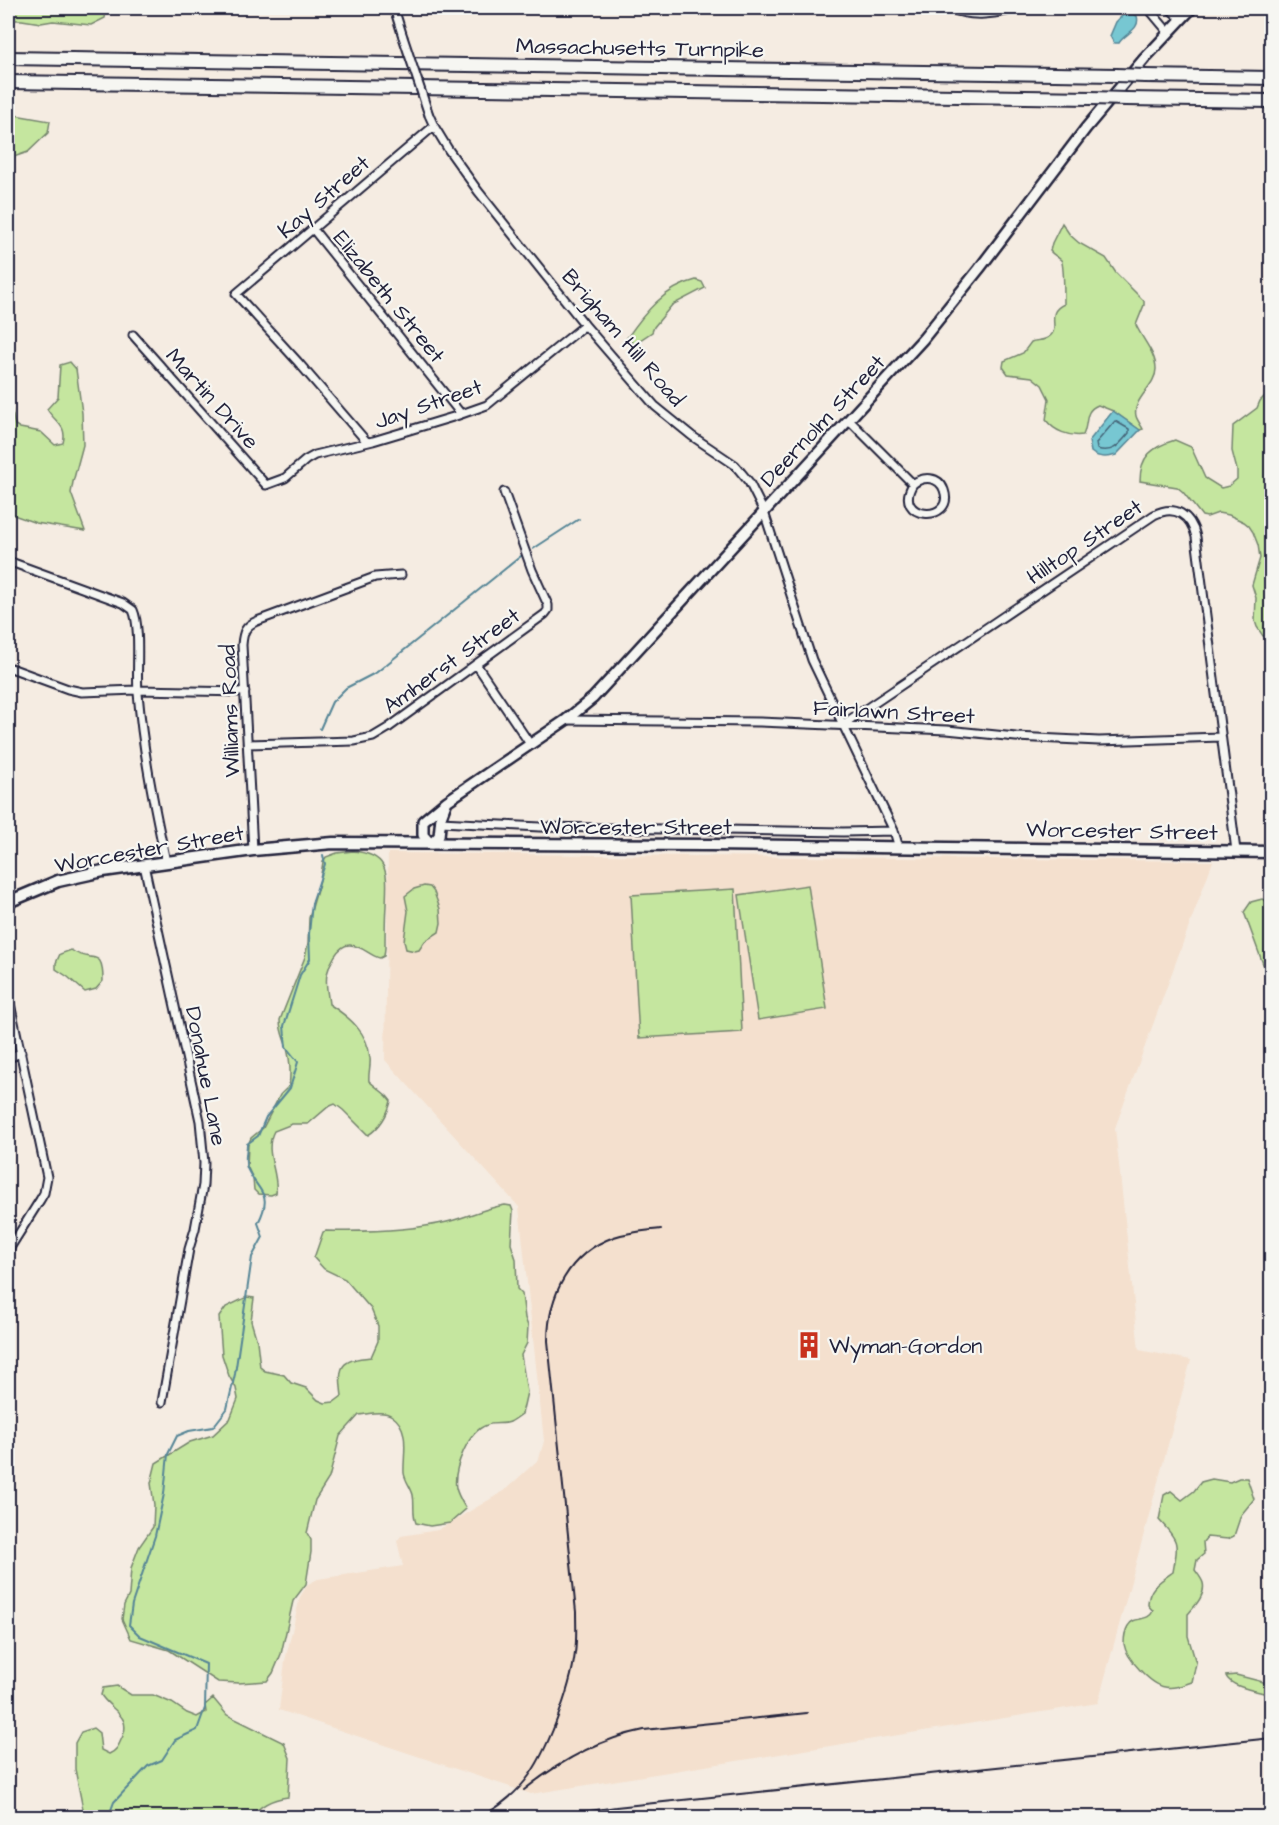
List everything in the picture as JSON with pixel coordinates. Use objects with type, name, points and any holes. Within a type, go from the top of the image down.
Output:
[{"type":"highway","name":"Massachusetts Turnpike","points":[[8,58],[1272,78]]},
{"type":"highway","name":"Massachusetts Turnpike","points":[[8,82],[1272,101]]},
{"type":"main road","name":"Worcester Street","points":[[8,902],[44,886],[73,877],[254,850],[333,843],[1272,852]]},
{"type":"street","name":"Brigham Hill Road","points":[[394,8],[429,115],[469,178],[585,325],[656,406],[692,436],[739,469],[749,482],[764,512],[807,648],[894,831],[899,848]]},
{"type":"street","points":[[949,8],[962,13],[989,15],[1021,8]]},
{"type":"street","points":[[1148,8],[1169,33]]},
{"type":"street","points":[[1169,8],[1181,19]]},
{"type":"street","name":"Deernolm Street","points":[[431,844],[423,835],[423,821],[447,801],[580,710],[605,686],[923,339],[1086,128],[1140,63],[1192,8]]},
{"type":"street","name":"Kay Street","points":[[367,442],[237,294],[434,126]]},
{"type":"street","name":"Elizabeth Street","points":[[313,229],[461,414]]},
{"type":"street","name":"Jay Street","points":[[267,485],[285,478],[310,457],[461,414],[493,401],[585,325]]},
{"type":"street","name":"Martin Drive","points":[[133,335],[267,485]]},
{"type":"street","points":[[849,420],[913,484]]},
{"type":"street","points":[[926,478],[940,483],[945,497],[941,508],[935,513],[927,514],[915,510],[910,504],[909,496],[913,484],[926,478]]},
{"type":"street","name":"Amherst Street","points":[[248,744],[344,742],[373,737],[545,614],[548,605],[532,570],[504,492]]},
{"type":"street","name":"Hilltop Street","points":[[842,725],[1154,515],[1167,510],[1180,513],[1194,531],[1236,851]]},
{"type":"street","points":[[8,561],[123,603],[135,613],[137,690],[144,757],[166,862]]},
{"type":"street","name":"Williams Road","points":[[254,850],[242,645],[244,631],[249,625],[269,616],[375,577],[401,575]]},
{"type":"street","points":[[476,664],[531,744]]},
{"type":"street","points":[[8,667],[82,692],[137,690],[245,692]]},
{"type":"street","name":"Fairlawn Street","points":[[566,720],[842,725],[1099,741],[1221,737]]},
{"type":"street","points":[[431,844],[439,836],[442,812],[447,801]]},
{"type":"street","points":[[440,822],[540,827],[894,831]]},
{"type":"street","name":"Donahue Lane","points":[[144,865],[200,1122],[204,1163],[197,1221],[189,1249],[162,1402]]},
{"type":"street","points":[[8,994],[47,1177],[44,1193],[8,1251]]},
{"type":"street","points":[[8,1059],[21,1052]]},
{"type":"shaded area","name":"Wyman-Gordon","points":[[388,853],[1213,861],[1115,1128],[1139,1350],[1191,1360],[1098,1703],[531,1794],[279,1710],[285,1661],[300,1597],[308,1584],[318,1579],[403,1566],[397,1541],[401,1536],[438,1530],[504,1491],[539,1459],[544,1441],[519,1207],[385,1060]]},
{"type":"green space","points":[[8,8],[102,8],[106,12],[105,18],[91,25],[53,21],[41,23],[8,20]]},
{"type":"green space","points":[[15,115],[50,121],[48,133],[28,152],[8,159],[8,116]]},
{"type":"green space","points":[[1062,223],[1079,243],[1106,258],[1116,273],[1144,301],[1136,325],[1151,352],[1156,369],[1152,381],[1137,404],[1137,418],[1143,429],[1140,430],[1113,411],[1098,405],[1088,414],[1083,435],[1062,432],[1046,420],[1049,399],[1042,385],[1032,377],[1008,374],[1003,367],[1004,361],[1023,353],[1031,342],[1045,339],[1053,332],[1055,313],[1064,304],[1064,281],[1061,260],[1050,251]]},
{"type":"green space","points":[[696,280],[702,282],[705,288],[672,305],[652,332],[634,344],[627,338],[656,302],[674,289]]},
{"type":"green space","points":[[70,362],[76,369],[82,413],[83,445],[71,493],[85,531],[36,523],[8,513],[8,398],[15,425],[41,432],[55,445],[63,443],[64,432],[47,409],[58,397],[60,365]]},
{"type":"green space","points":[[1271,390],[1272,635],[1263,636],[1255,621],[1256,598],[1252,585],[1260,558],[1258,545],[1249,526],[1229,515],[1218,513],[1207,517],[1202,516],[1177,487],[1140,481],[1142,465],[1149,454],[1154,449],[1175,440],[1191,447],[1205,478],[1221,488],[1229,486],[1237,479],[1232,451],[1233,426],[1257,408],[1260,401]]},
{"type":"green space","points":[[353,851],[374,857],[384,868],[387,884],[384,956],[376,957],[353,945],[341,948],[328,970],[327,993],[329,1004],[344,1014],[366,1040],[370,1058],[369,1081],[387,1096],[391,1101],[390,1106],[380,1125],[368,1135],[335,1104],[308,1124],[292,1124],[274,1131],[270,1147],[276,1193],[258,1194],[254,1190],[253,1179],[247,1166],[248,1145],[251,1138],[263,1128],[280,1095],[289,1086],[289,1060],[280,1020],[305,957],[309,918],[323,862],[326,857]]},
{"type":"green space","points":[[808,885],[827,1009],[758,1020],[739,895]]},
{"type":"green space","points":[[430,887],[434,892],[440,909],[441,923],[439,932],[415,951],[406,949],[404,941],[408,911],[405,896],[414,889]]},
{"type":"green space","points":[[735,889],[742,1032],[639,1038],[631,895]]},
{"type":"green space","points":[[1262,899],[1268,902],[1271,911],[1271,977],[1263,964],[1244,912],[1251,902]]},
{"type":"green space","points":[[71,950],[98,959],[101,963],[103,981],[96,989],[85,992],[56,969],[60,954]]},
{"type":"green space","points":[[505,1205],[511,1206],[513,1211],[511,1244],[516,1259],[517,1289],[522,1294],[528,1326],[527,1343],[521,1355],[527,1392],[522,1414],[508,1423],[490,1424],[480,1429],[463,1452],[457,1471],[456,1488],[466,1509],[450,1523],[430,1526],[416,1523],[413,1495],[404,1473],[405,1442],[402,1428],[398,1421],[389,1414],[359,1415],[340,1436],[329,1478],[315,1500],[307,1533],[311,1540],[311,1552],[306,1584],[293,1601],[281,1654],[267,1681],[218,1682],[169,1650],[131,1639],[122,1619],[124,1605],[129,1595],[131,1568],[139,1547],[153,1527],[154,1505],[151,1483],[156,1463],[190,1442],[213,1435],[230,1419],[238,1399],[236,1388],[222,1355],[219,1317],[226,1307],[247,1297],[254,1298],[251,1321],[257,1341],[260,1367],[265,1371],[284,1375],[291,1383],[306,1388],[318,1400],[325,1403],[334,1402],[342,1396],[340,1377],[343,1366],[353,1360],[371,1357],[378,1341],[378,1326],[371,1309],[345,1279],[324,1269],[314,1258],[323,1232],[417,1227],[447,1222]]},
{"type":"green space","points":[[1239,1478],[1247,1478],[1254,1499],[1241,1515],[1234,1536],[1228,1539],[1207,1537],[1203,1542],[1204,1554],[1197,1560],[1195,1570],[1204,1587],[1199,1600],[1188,1614],[1188,1636],[1196,1663],[1192,1682],[1172,1687],[1159,1685],[1146,1676],[1134,1663],[1124,1642],[1126,1630],[1131,1623],[1151,1615],[1153,1611],[1148,1605],[1152,1589],[1173,1572],[1176,1543],[1171,1533],[1159,1520],[1164,1495],[1171,1491],[1182,1500],[1201,1482],[1212,1479],[1230,1482]]},
{"type":"green space","points":[[1236,1675],[1271,1684],[1271,1695],[1239,1686],[1226,1676]]},
{"type":"green space","points":[[117,1686],[131,1695],[153,1695],[197,1717],[206,1712],[205,1705],[213,1698],[227,1715],[284,1743],[290,1758],[288,1797],[267,1803],[252,1817],[89,1817],[83,1809],[75,1769],[75,1743],[81,1732],[93,1728],[99,1733],[101,1750],[109,1754],[116,1748],[125,1725],[120,1714],[101,1695],[103,1688]]},
{"type":"water","points":[[1127,11],[1137,16],[1137,25],[1119,43],[1114,43],[1110,36],[1116,22]]},
{"type":"water","points":[[1113,411],[1140,430],[1116,455],[1100,456],[1091,452],[1089,441]]},
{"type":"waterway","points":[[533,549],[579,519]]},
{"type":"waterway","points":[[320,729],[332,702],[346,688],[377,672],[521,556]]},
{"type":"waterway","points":[[108,1818],[114,1802],[148,1766],[162,1760],[175,1740],[197,1730],[205,1708],[206,1664],[140,1636],[129,1625],[132,1604],[155,1536],[164,1494],[168,1454],[177,1436],[189,1431],[213,1427],[227,1409],[235,1374],[252,1257],[263,1237],[258,1223],[265,1205],[263,1193],[247,1168],[247,1144],[258,1136],[266,1117],[290,1088],[298,1062],[286,1047],[284,1026],[300,975],[310,959],[309,934],[312,903],[325,864],[323,855]]},
{"type":"railway","points":[[479,1818],[510,1797],[525,1781],[542,1755],[557,1720],[573,1667],[576,1612],[548,1341],[552,1308],[557,1292],[573,1265],[598,1244],[614,1237],[661,1229]]},
{"type":"railway","points":[[524,1790],[581,1752],[627,1734],[644,1730],[807,1713]]},
{"type":"railway","points":[[545,1818],[616,1807],[1272,1738]]},
{"type":"place","name":"Wyman-Gordon","points":[[809,1345]]}]
